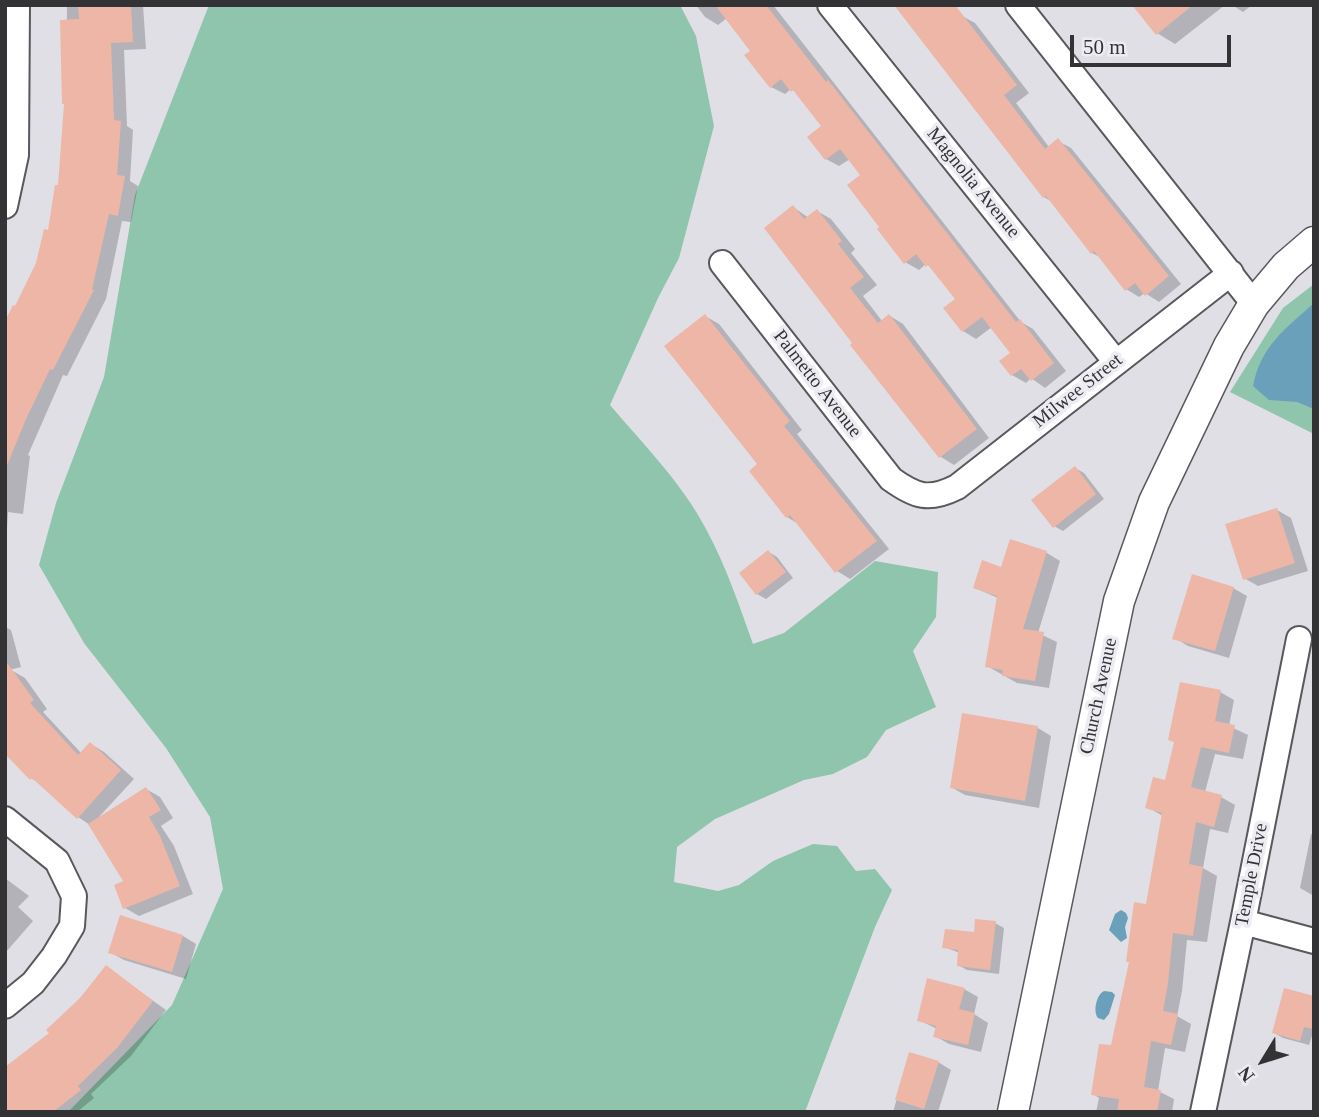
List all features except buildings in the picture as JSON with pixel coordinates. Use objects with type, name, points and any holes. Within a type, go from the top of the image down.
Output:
[{"type":"street","points":[[5,206],[16,155],[17,5]]},
{"type":"street","name":"Magnolia Avenue","points":[[830,5],[1116,362]]},
{"type":"street","points":[[1018,5],[1254,304],[1286,265],[1314,242]]},
{"type":"street","name":"Palmetto Avenue","points":[[722,263],[891,479],[906,490],[920,495]]},
{"type":"street","name":"Milwee Street","points":[[920,495],[939,496],[957,487],[1231,273]]},
{"type":"street","name":"Church Avenue","points":[[1013,1112],[1119,601],[1154,502],[1229,346],[1254,304]]},
{"type":"street","name":"Temple Drive","points":[[1203,1112],[1299,639]]},
{"type":"street","points":[[5,818],[57,861],[74,896],[72,926],[60,946],[33,983],[5,1006]]},
{"type":"street","points":[[1243,922],[1314,941]]},
{"type":"green space","points":[[209,5],[680,5],[696,36],[714,126],[679,258],[610,405],[661,464],[696,512],[726,571],[753,644],[784,633],[875,561],[938,572],[936,617],[913,651],[936,707],[886,730],[867,757],[833,774],[804,780],[715,819],[677,847],[674,882],[718,891],[739,885],[773,861],[813,844],[837,846],[856,871],[875,869],[892,890],[875,927],[805,1112],[68,1112],[172,1005],[223,889],[210,817],[166,748],[84,643],[39,565],[56,503],[104,377],[135,195]]},
{"type":"green space","points":[[1314,284],[1314,434],[1230,392],[1283,308]]},
{"type":"water","points":[[1314,303],[1314,409],[1297,402],[1269,400],[1253,386],[1262,360],[1275,340]]},
{"type":"water","points":[[1121,910],[1128,918],[1125,927],[1127,938],[1121,942],[1109,930],[1115,914]]},
{"type":"water","points":[[1104,991],[1115,995],[1109,1014],[1104,1020],[1096,1015],[1096,1008],[1097,1000]]}]
